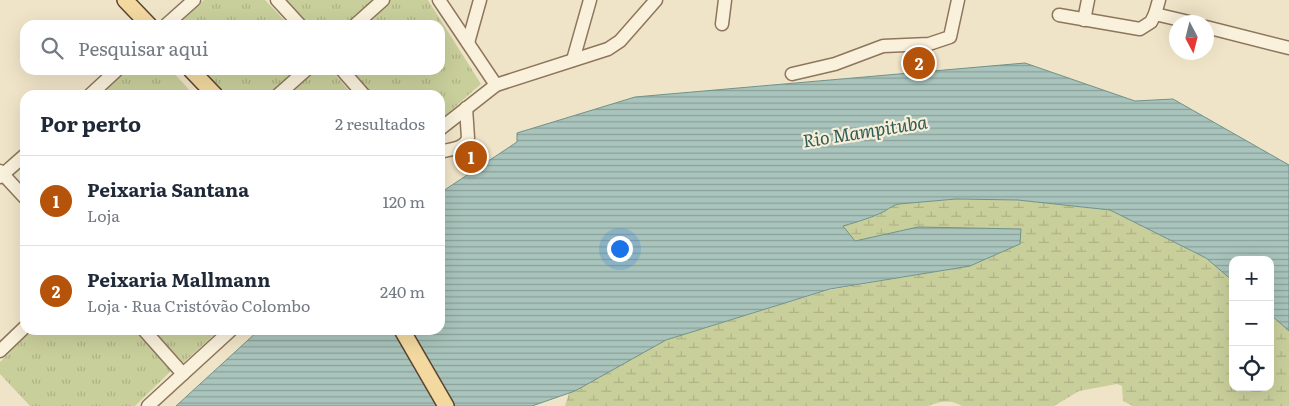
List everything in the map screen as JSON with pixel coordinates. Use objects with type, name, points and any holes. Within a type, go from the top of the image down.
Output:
[{"type":"main road","points":[[125,0],[144,20]]},
{"type":"main road","points":[[196,75],[210,90]]},
{"type":"main road","points":[[405,335],[446,406]]},
{"type":"street","points":[[172,20],[194,0]]},
{"type":"street","points":[[277,0],[295,20]]},
{"type":"street","points":[[361,20],[383,0]]},
{"type":"street","points":[[439,0],[496,85]]},
{"type":"street","points":[[468,43],[480,0]]},
{"type":"street","points":[[574,60],[590,0]]},
{"type":"street","points":[[445,125],[496,85],[608,49],[620,41],[656,0]]},
{"type":"street","points":[[722,24],[726,0]]},
{"type":"street","points":[[792,74],[836,64],[884,46],[929,44],[950,37],[958,0]]},
{"type":"street","points":[[1084,20],[1088,0]]},
{"type":"street","points":[[1059,15],[1140,29],[1151,22],[1159,0]]},
{"type":"street","points":[[1155,14],[1169,17]]},
{"type":"street","points":[[1214,29],[1289,48]]},
{"type":"street","points":[[95,90],[112,75]]},
{"type":"street","points":[[284,90],[300,75]]},
{"type":"street","points":[[346,75],[360,90]]},
{"type":"street","points":[[445,151],[461,146],[467,142],[466,108]]},
{"type":"street","points":[[20,159],[1,174],[20,193]]},
{"type":"street","points":[[0,350],[20,332]]},
{"type":"street","points":[[148,335],[183,374]]},
{"type":"street","points":[[148,406],[226,335]]},
{"type":"green space","points":[[204,0],[265,0],[284,20],[182,20]]},
{"type":"green space","points":[[282,0],[375,0],[353,20],[300,20]]},
{"type":"green space","points":[[390,0],[428,0],[441,20],[368,20]]},
{"type":"green space","points":[[445,27],[481,84],[445,116],[445,90],[364,90],[351,75],[445,75]]},
{"type":"green space","points":[[122,75],[176,75],[189,90],[105,90]]},
{"type":"green space","points":[[202,75],[294,75],[277,90],[216,90]]},
{"type":"green space","points":[[309,75],[335,75],[349,90],[293,90]]},
{"type":"green space","points":[[956,199],[1018,200],[1110,210],[1206,258],[1229,278],[1229,391],[1274,391],[1274,318],[1289,331],[1289,406],[1133,406],[1123,401],[1122,386],[1117,384],[1079,391],[1054,406],[962,406],[953,402],[945,402],[928,406],[565,406],[569,393],[666,340],[829,290],[970,266],[1020,244],[1021,229],[918,227],[855,241],[842,225],[869,218],[897,204]]},
{"type":"green space","points":[[28,335],[139,335],[172,370],[135,406],[30,406],[0,374],[0,362]]},
{"type":"green space","points":[[157,335],[214,335],[183,363]]},
{"type":"water","name":"Rio Mampituba","points":[[1025,63],[1135,101],[1173,99],[1289,165],[1289,331],[1274,318],[1274,256],[1229,256],[1229,278],[1206,258],[1110,210],[1018,200],[956,199],[897,204],[874,216],[843,226],[855,241],[918,227],[1021,229],[1020,244],[970,266],[830,289],[666,340],[575,391],[532,406],[176,406],[254,335],[445,335],[445,190],[517,142],[517,133],[635,97]]},
{"type":"place","name":"Peixaria Mallmann","points":[[919,63]]},
{"type":"place","name":"Peixaria Santana","points":[[471,157]]}]
